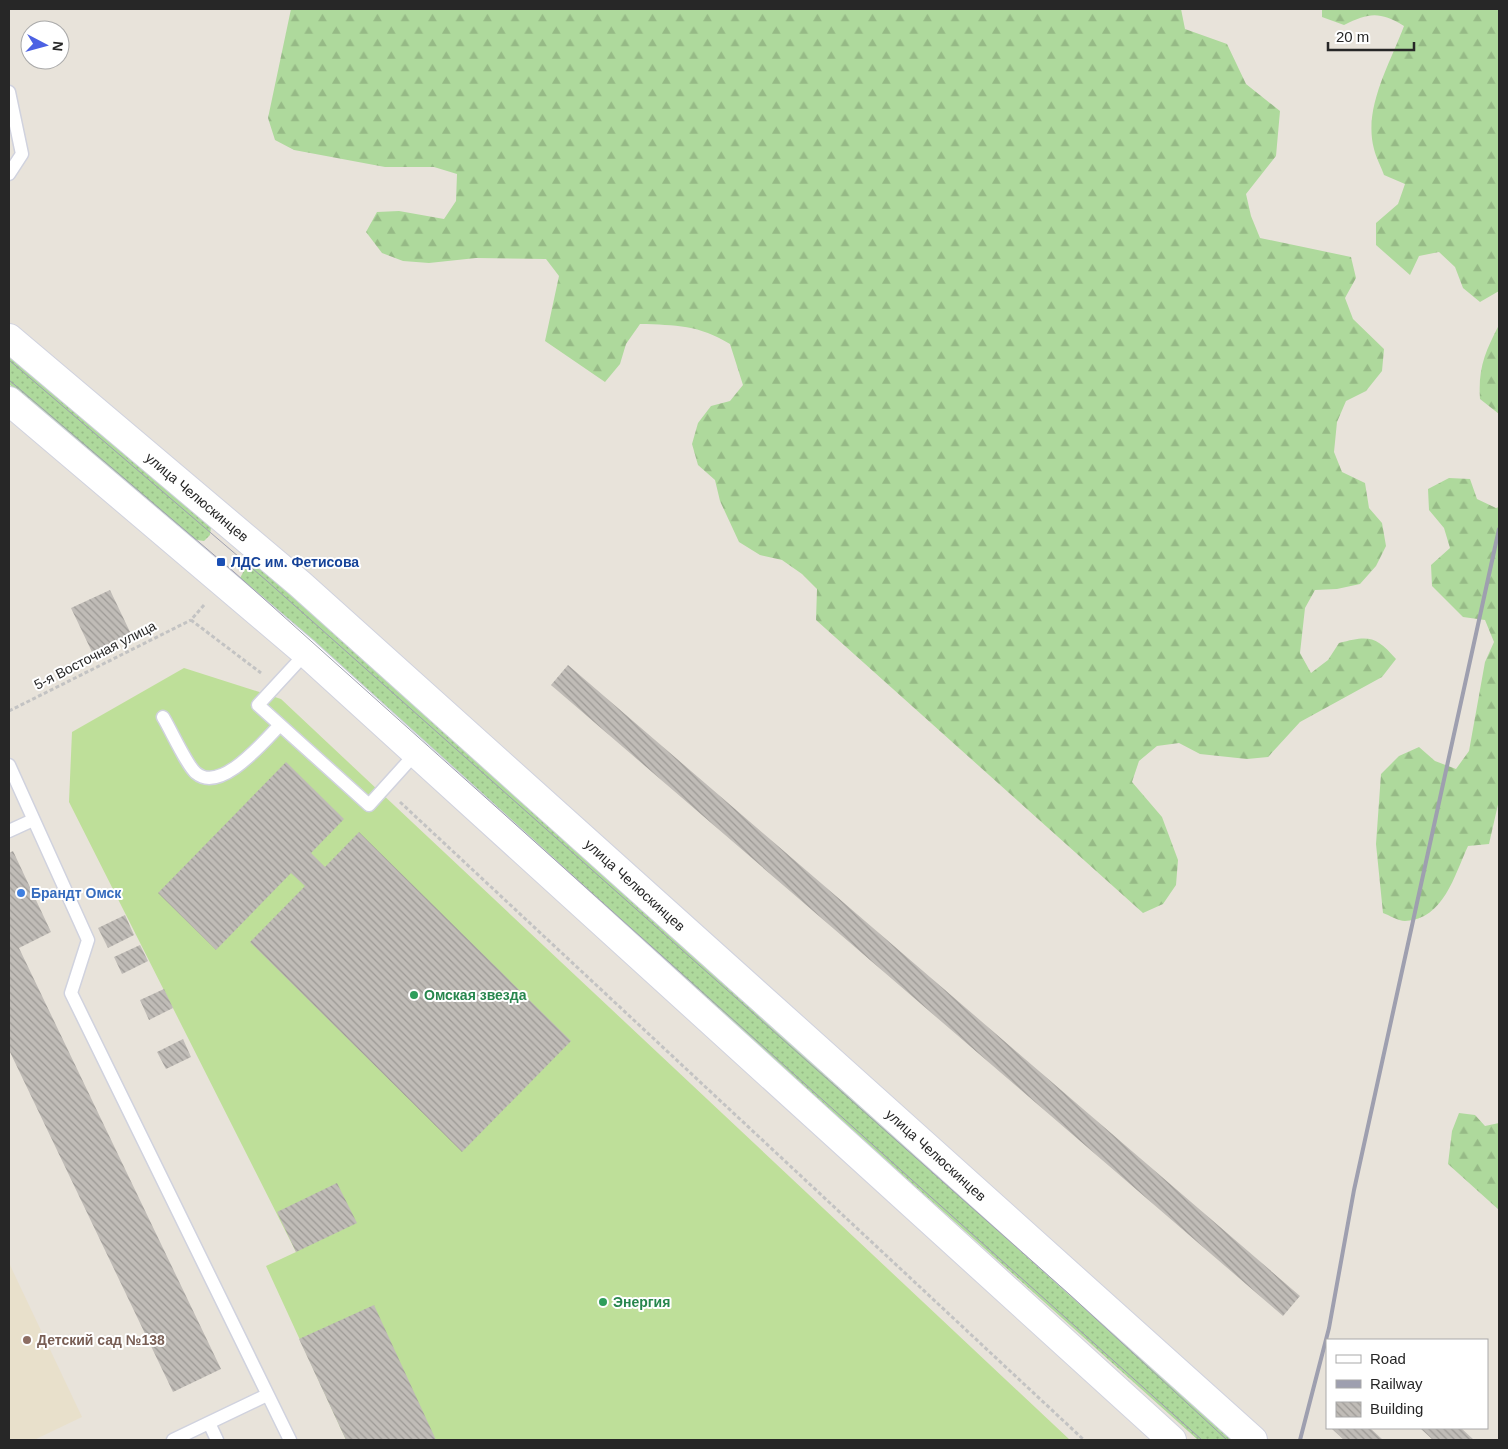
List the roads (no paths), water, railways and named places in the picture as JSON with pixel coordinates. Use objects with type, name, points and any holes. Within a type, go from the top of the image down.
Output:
[{"type":"main road","name":"улица Челюскинцев","points":[[9,338],[300,584],[1253,1440]]},
{"type":"main road","points":[[9,401],[306,653],[1172,1440]]},
{"type":"lane","points":[[9,92],[22,154],[9,174]]},
{"type":"lane","points":[[9,143],[22,154]]},
{"type":"lane","points":[[306,653],[258,705],[369,805],[416,753]]},
{"type":"lane","points":[[163,717],[195,773],[206,778],[219,776],[237,768],[280,725]]},
{"type":"lane","points":[[9,765],[88,940],[71,993],[290,1440]]},
{"type":"lane","points":[[9,831],[33,820]]},
{"type":"lane","points":[[173,1440],[267,1395]]},
{"type":"lane","points":[[209,1423],[217,1440]]},
{"type":"tram line","points":[[9,360],[267,581],[1069,1294],[1227,1440]]},
{"type":"tram line","points":[[9,380],[234,572],[1202,1440]]},
{"type":"railway","points":[[1326,1339],[1354,1190],[1499,529]]},
{"type":"railway","points":[[1300,1440],[1326,1340]]},
{"type":"place","name":"ЛДС им. Фетисова","points":[[221,562]]},
{"type":"place","name":"Брандт Омск","points":[[21,893]]},
{"type":"place","name":"Омская звезда","points":[[414,995]]},
{"type":"place","name":"Энергия","points":[[603,1302]]},
{"type":"place","name":"Детский сад №138","points":[[27,1340]]}]
